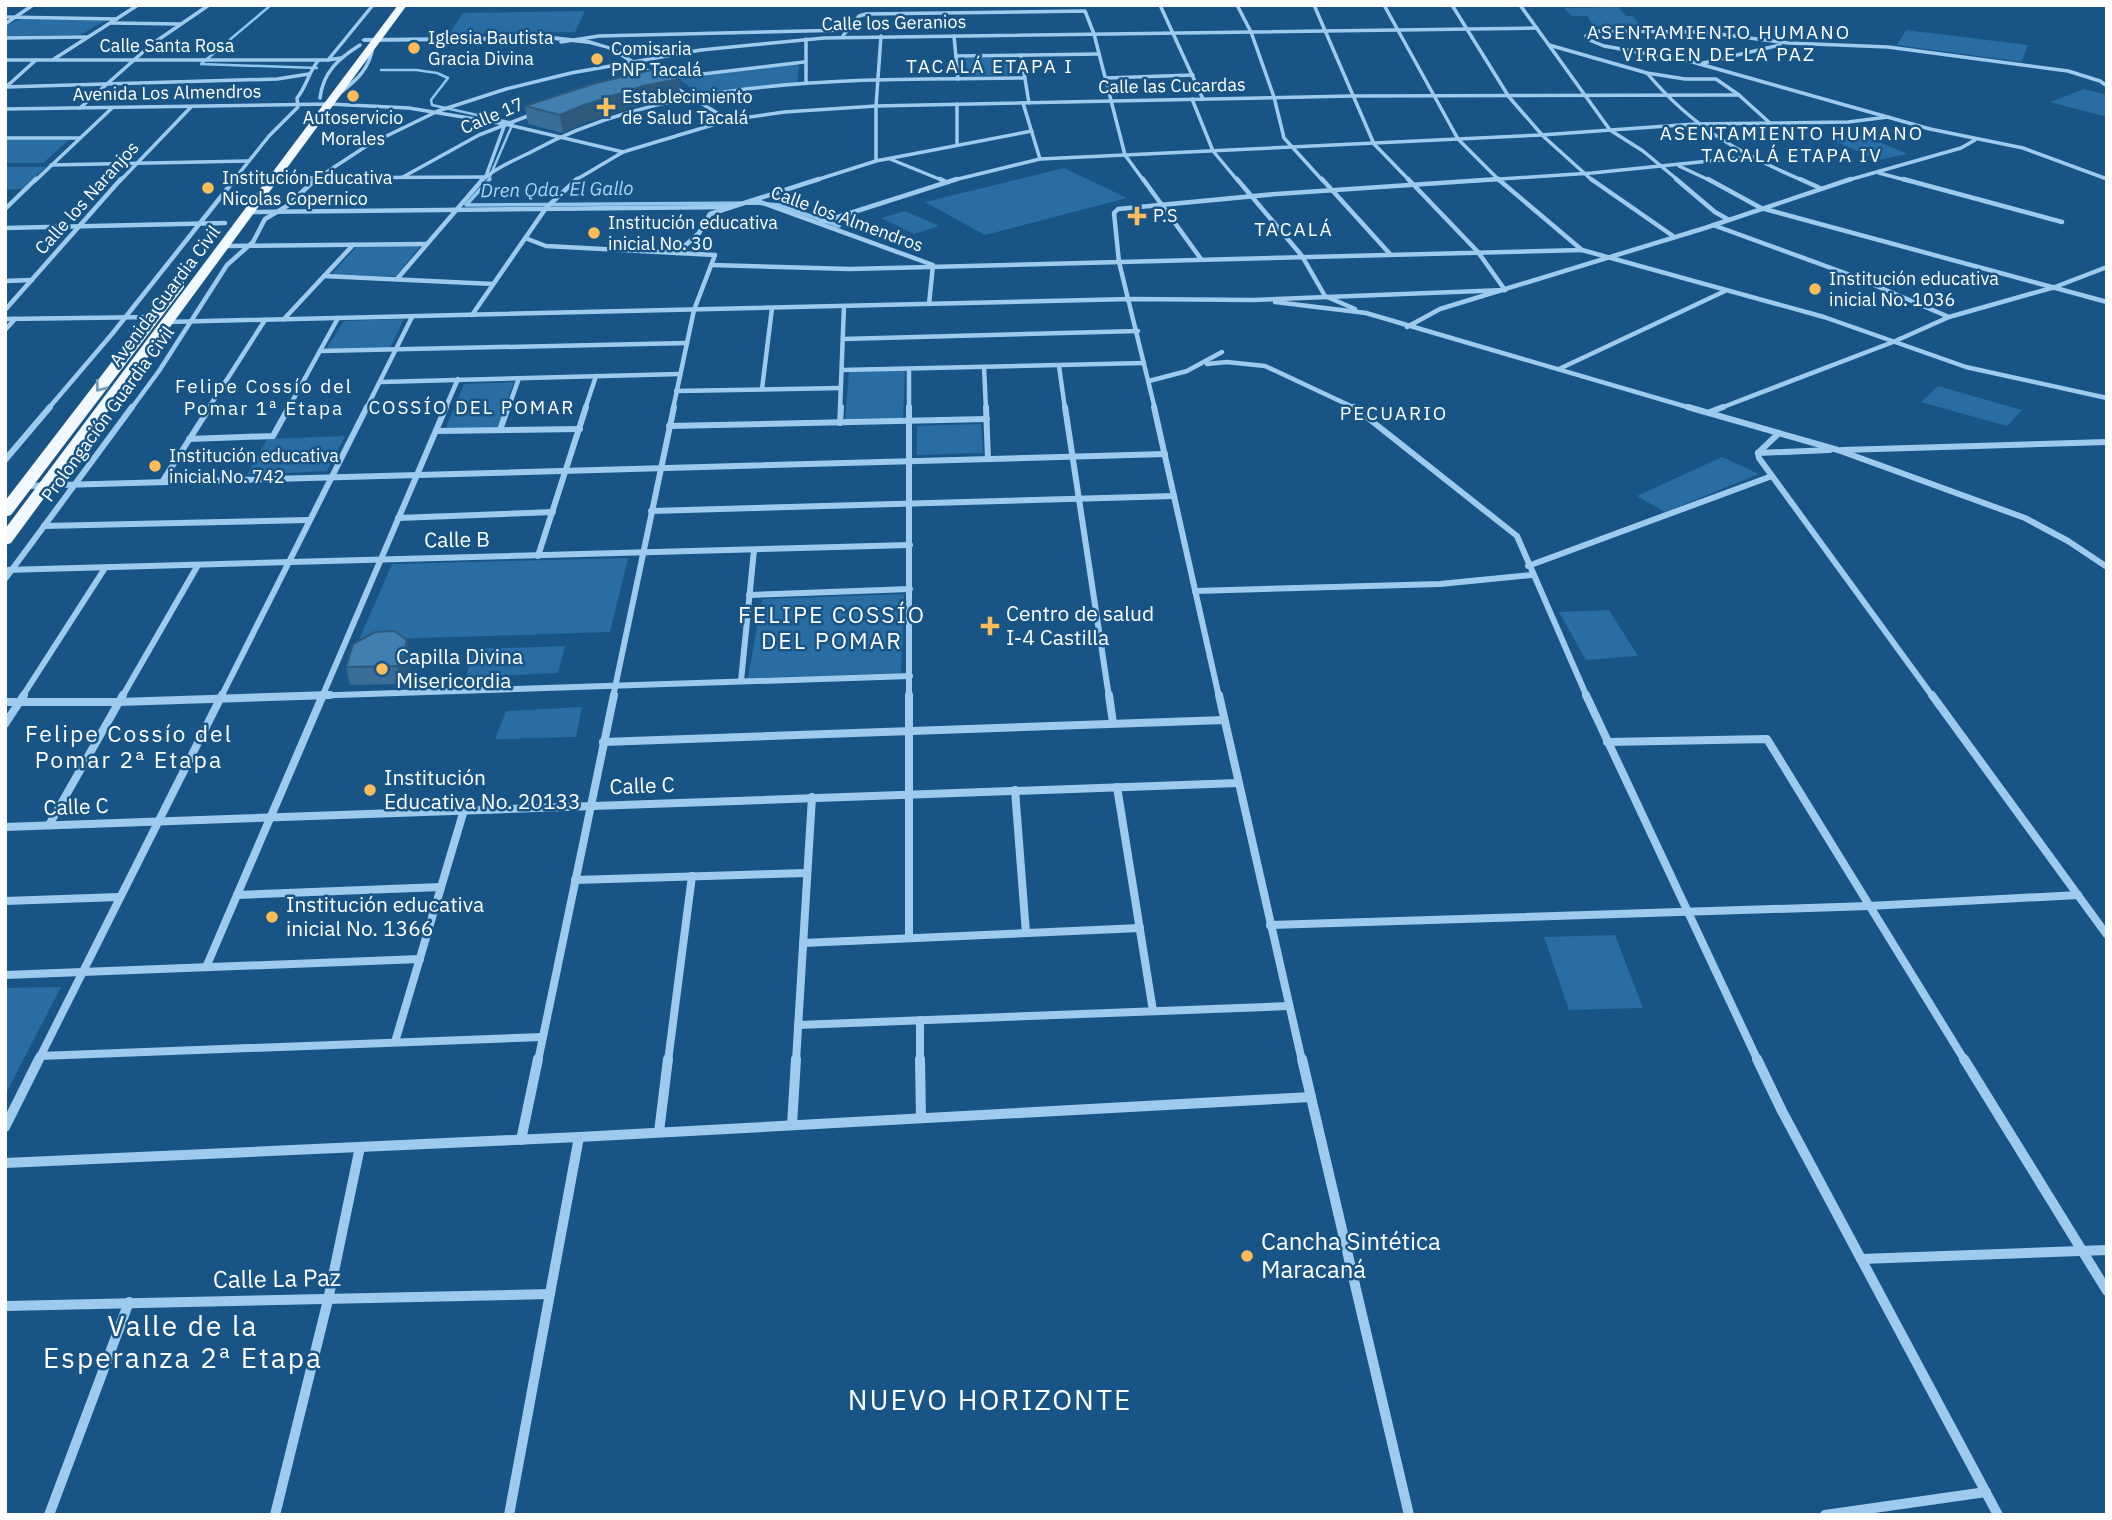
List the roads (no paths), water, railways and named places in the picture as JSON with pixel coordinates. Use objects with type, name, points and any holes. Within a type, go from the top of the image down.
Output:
[{"type":"highway","name":"Avenida Guardia Civil","points":[[368,43],[391,5]]},
{"type":"highway","name":"Avenida Guardia Civil","points":[[5,540],[46,485],[225,223],[368,43],[403,5]]},
{"type":"highway","name":"Avenida Guardia Civil","points":[[5,511],[250,212],[324,101]]},
{"type":"street","points":[[5,24],[33,5]]},
{"type":"street","points":[[54,60],[138,5]]},
{"type":"street","points":[[80,108],[135,59],[209,5]]},
{"type":"street","points":[[327,60],[373,5]]},
{"type":"street","points":[[1160,5],[1203,99]]},
{"type":"street","points":[[1237,5],[1251,32],[1274,97],[1284,138],[1390,254]]},
{"type":"street","points":[[1314,5],[1374,144],[1478,252],[1505,290]]},
{"type":"street","points":[[1384,5],[1458,139],[1499,180],[1582,250]]},
{"type":"street","points":[[1452,5],[1509,96],[1541,135],[1584,173],[1673,236]]},
{"type":"street","points":[[1520,5],[1610,130],[1664,167],[1714,212],[1729,220]]},
{"type":"street","points":[[842,37],[859,16],[866,14],[1085,11],[1094,34],[1125,155],[1201,259]]},
{"type":"street","points":[[5,17],[117,19]]},
{"type":"street","points":[[110,23],[180,24]]},
{"type":"street","name":"Calle los Geranios","points":[[319,178],[368,145],[438,111],[506,89],[632,60],[758,43],[881,36],[1537,28]]},
{"type":"street","points":[[324,101],[320,88],[326,73],[341,58],[368,43],[564,40],[848,30]]},
{"type":"street","points":[[2107,86],[2082,74],[2042,66],[1888,47],[1788,43],[1704,32],[1595,31],[1586,36],[1587,39],[1604,46],[1699,64],[1888,117],[2043,154],[2107,179]]},
{"type":"street","points":[[876,161],[876,106],[881,36]]},
{"type":"street","points":[[954,36],[958,79]]},
{"type":"street","points":[[5,38],[88,37]]},
{"type":"street","points":[[564,40],[632,60],[729,120]]},
{"type":"street","points":[[806,40],[806,83]]},
{"type":"street","points":[[1699,64],[1752,49],[1788,43]]},
{"type":"street","points":[[1549,45],[1647,73],[1685,79],[1716,79],[1740,95],[1771,124]]},
{"type":"street","points":[[956,56],[1098,54]]},
{"type":"street","points":[[1021,55],[1029,103]]},
{"type":"street","points":[[327,60],[341,58]]},
{"type":"street","name":"Calle Santa Rosa","points":[[5,60],[327,60]]},
{"type":"street","points":[[6,87],[37,60]]},
{"type":"street","points":[[5,460],[126,317],[248,161],[300,105],[297,98],[309,82],[309,74],[318,61]]},
{"type":"street","points":[[653,82],[804,62]]},
{"type":"street","points":[[1647,73],[1667,96],[1709,135],[1749,157],[1821,188]]},
{"type":"street","points":[[6,87],[277,79],[309,74]]},
{"type":"street","points":[[1106,78],[1193,75]]},
{"type":"street","points":[[397,279],[486,177],[560,137],[634,113],[696,98],[806,83],[1025,78]]},
{"type":"street","name":"Calle las Cucardas","points":[[546,208],[556,195],[581,175],[623,152],[729,120],[784,112],[876,106],[1274,97],[1740,95]]},
{"type":"street","points":[[1192,99],[1213,150],[1302,256],[1325,296],[1407,327],[1838,450],[2025,518],[2068,541],[2107,567]]},
{"type":"street","name":"Avenida Los Almendros","points":[[5,109],[300,105],[324,101],[438,111]]},
{"type":"street","points":[[1023,103],[1040,159]]},
{"type":"street","points":[[957,104],[957,144]]},
{"type":"street","name":"Calle los Naranjos","points":[[5,310],[135,164],[192,106]]},
{"type":"street","points":[[5,209],[113,107]]},
{"type":"street","points":[[438,111],[623,152]]},
{"type":"street","name":"Calle 17","points":[[403,177],[446,152],[505,124],[543,111]]},
{"type":"street","points":[[819,223],[946,182],[1040,159],[1374,144],[1695,124],[1848,122],[1888,117]]},
{"type":"street","points":[[486,177],[505,124]]},
{"type":"street","points":[[677,253],[699,233],[710,214],[730,207],[876,161],[1032,131]]},
{"type":"street","points":[[5,138],[80,138]]},
{"type":"street","points":[[1407,327],[1440,309],[1729,220],[1821,188],[1961,148],[1976,139]]},
{"type":"street","points":[[1409,1515],[1270,925],[1138,331],[1119,262],[1115,211],[1159,204],[1331,189],[1499,180],[1678,166],[1749,157]]},
{"type":"street","points":[[889,158],[946,182]]},
{"type":"street","points":[[51,165],[248,161]]},
{"type":"street","points":[[1678,166],[1737,193],[1761,208],[2107,302]]},
{"type":"street","points":[[1878,173],[2062,222]]},
{"type":"street","points":[[274,178],[486,177]]},
{"type":"street","name":"Prolongación Guardia Civil","points":[[5,579],[8,570],[159,371],[228,265],[249,246],[265,219],[281,211],[319,178]]},
{"type":"street","name":"Calle los Almendros","points":[[755,200],[933,265],[929,304]]},
{"type":"street","points":[[250,212],[730,207]]},
{"type":"street","points":[[472,315],[546,208]]},
{"type":"street","points":[[5,228],[225,223]]},
{"type":"street","points":[[1713,225],[1853,276],[1949,317]]},
{"type":"street","points":[[521,1140],[694,310],[715,255],[546,246],[525,239]]},
{"type":"street","points":[[223,246],[425,244]]},
{"type":"street","points":[[284,319],[353,245]]},
{"type":"street","points":[[711,265],[850,269],[1582,250],[1824,317],[1966,367],[2107,398]]},
{"type":"street","points":[[1709,412],[1893,342],[1949,317],[2055,287],[2107,267]]},
{"type":"street","points":[[324,276],[493,284]]},
{"type":"street","points":[[5,281],[32,280]]},
{"type":"street","points":[[5,319],[126,317],[191,322],[1130,299],[1253,300],[1505,290]]},
{"type":"street","points":[[1559,369],[1725,290]]},
{"type":"street","points":[[1253,300],[1366,313]]},
{"type":"street","points":[[840,423],[845,306]]},
{"type":"street","points":[[762,389],[772,308]]},
{"type":"street","points":[[5,1127],[118,897],[412,317]]},
{"type":"street","points":[[189,439],[273,436],[338,318]]},
{"type":"street","points":[[5,330],[16,319]]},
{"type":"street","points":[[162,482],[265,320]]},
{"type":"street","points":[[843,339],[1138,331]]},
{"type":"street","points":[[320,351],[687,343]]},
{"type":"street","points":[[1207,364],[1222,352]]},
{"type":"street","points":[[1149,381],[1170,378],[1207,364],[1227,362],[1265,366],[1356,408],[1517,536],[1607,742],[1782,1111],[1998,1515]]},
{"type":"street","points":[[842,370],[1144,363]]},
{"type":"street","points":[[1059,366],[1112,723]]},
{"type":"street","points":[[984,368],[988,459]]},
{"type":"street","points":[[909,369],[909,939]]},
{"type":"street","points":[[380,382],[680,374]]},
{"type":"street","points":[[538,555],[596,376]]},
{"type":"street","points":[[500,430],[519,378]]},
{"type":"street","points":[[207,965],[458,379]]},
{"type":"street","points":[[677,391],[841,388]]},
{"type":"street","points":[[669,426],[987,419]]},
{"type":"street","points":[[436,431],[580,429]]},
{"type":"street","points":[[1758,453],[1779,433]]},
{"type":"street","points":[[1758,453],[2107,442]]},
{"type":"street","points":[[1758,453],[2107,935]]},
{"type":"street","points":[[25,486],[331,475],[1165,454]]},
{"type":"street","points":[[1528,566],[1772,475]]},
{"type":"street","points":[[651,511],[1174,496]]},
{"type":"street","points":[[398,518],[553,512]]},
{"type":"street","points":[[44,526],[308,520]]},
{"type":"street","name":"Calle B","points":[[8,570],[910,545]]},
{"type":"street","points":[[741,681],[754,550]]},
{"type":"street","points":[[49,825],[198,565]]},
{"type":"street","points":[[5,724],[105,568]]},
{"type":"street","points":[[1195,591],[1440,584],[1532,575]]},
{"type":"street","points":[[750,595],[910,589]]},
{"type":"street","points":[[5,702],[119,702],[910,676]]},
{"type":"street","points":[[603,742],[1224,720]]},
{"type":"street","points":[[1607,742],[1766,738],[2107,1291]]},
{"type":"street","name":"Calle C","points":[[5,827],[1238,783]]},
{"type":"street","points":[[1117,787],[1153,1012]]},
{"type":"street","points":[[1015,790],[1026,933]]},
{"type":"street","points":[[792,1125],[812,797]]},
{"type":"street","points":[[395,1042],[464,810]]},
{"type":"street","points":[[575,880],[807,873]]},
{"type":"street","points":[[659,1132],[692,876]]},
{"type":"street","points":[[237,895],[441,887]]},
{"type":"street","points":[[1270,925],[1869,906],[2078,895]]},
{"type":"street","points":[[5,901],[118,897]]},
{"type":"street","points":[[803,943],[1140,928]]},
{"type":"street","points":[[5,975],[207,965],[420,959]]},
{"type":"street","points":[[798,1025],[1289,1006]]},
{"type":"street","points":[[920,1020],[921,1118]]},
{"type":"street","points":[[40,1056],[542,1037]]},
{"type":"street","points":[[5,1163],[521,1140],[1311,1097]]},
{"type":"street","points":[[509,1515],[579,1137]]},
{"type":"street","points":[[275,1515],[328,1300],[360,1147]]},
{"type":"street","points":[[1861,1259],[2107,1251]]},
{"type":"street","name":"Calle La Paz","points":[[5,1306],[128,1301],[328,1300],[550,1294]]},
{"type":"street","points":[[49,1515],[128,1301]]},
{"type":"street","points":[[1825,1515],[1986,1492]]},
{"type":"waterway","name":"Dren Qda. El Gallo","points":[[271,5],[201,64],[317,68]]},
{"type":"waterway","name":"Dren Qda. El Gallo","points":[[381,70],[437,73],[448,78],[431,100],[432,105],[513,123],[488,181]]},
{"type":"waterway","name":"Dren Qda. El Gallo","points":[[490,179],[466,205],[757,203],[779,205],[839,226]]},
{"type":"place","name":"Iglesia Bautista Gracia Divina","points":[[414,48]]},
{"type":"place","name":"Comisaria PNP Tacalá","points":[[597,59]]},
{"type":"place","name":"Autoservicio Morales","points":[[353,96]]},
{"type":"place","name":"Establecimiento de Salud Tacalá","points":[[606,107]]},
{"type":"place","name":"Institución Educativa Nicolas Copernico","points":[[208,188]]},
{"type":"place","name":"P.S","points":[[1137,216]]},
{"type":"place","name":"Institución educativa inicial No. 30","points":[[594,233]]},
{"type":"place","name":"Institución educativa inicial No. 1036","points":[[1815,289]]},
{"type":"place","name":"Institución educativa inicial No. 742","points":[[155,466]]},
{"type":"place","name":"Centro de salud I-4 Castilla","points":[[990,626]]},
{"type":"place","name":"Capilla Divina Misericordia","points":[[382,669]]},
{"type":"place","name":"Institución Educativa No. 20133","points":[[370,790]]},
{"type":"place","name":"Institución educativa inicial No. 1366","points":[[272,917]]},
{"type":"place","name":"Cancha Sintética Maracaná","points":[[1247,1256]]},
{"type":"district","name":"ASENTAMIENTO HUMANO VIRGEN DE LA PAZ","points":[[1719,43]]},
{"type":"district","name":"TACALÁ ETAPA I","points":[[990,66]]},
{"type":"district","name":"ASENTAMIENTO HUMANO TACALÁ ETAPA IV","points":[[1792,144]]},
{"type":"district","name":"TACALÁ","points":[[1294,229]]},
{"type":"district","name":"Felipe Cossío del Pomar 1ª Etapa","points":[[264,397]]},
{"type":"district","name":"COSSÍO DEL POMAR","points":[[472,407]]},
{"type":"district","name":"PECUARIO","points":[[1394,413]]},
{"type":"district","name":"FELIPE COSSÍO DEL POMAR","points":[[832,628]]},
{"type":"district","name":"Felipe Cossío del Pomar 2ª Etapa","points":[[129,747]]},
{"type":"district","name":"Valle de la Esperanza 2ª Etapa","points":[[183,1342]]},
{"type":"district","name":"NUEVO HORIZONTE","points":[[990,1400]]}]
